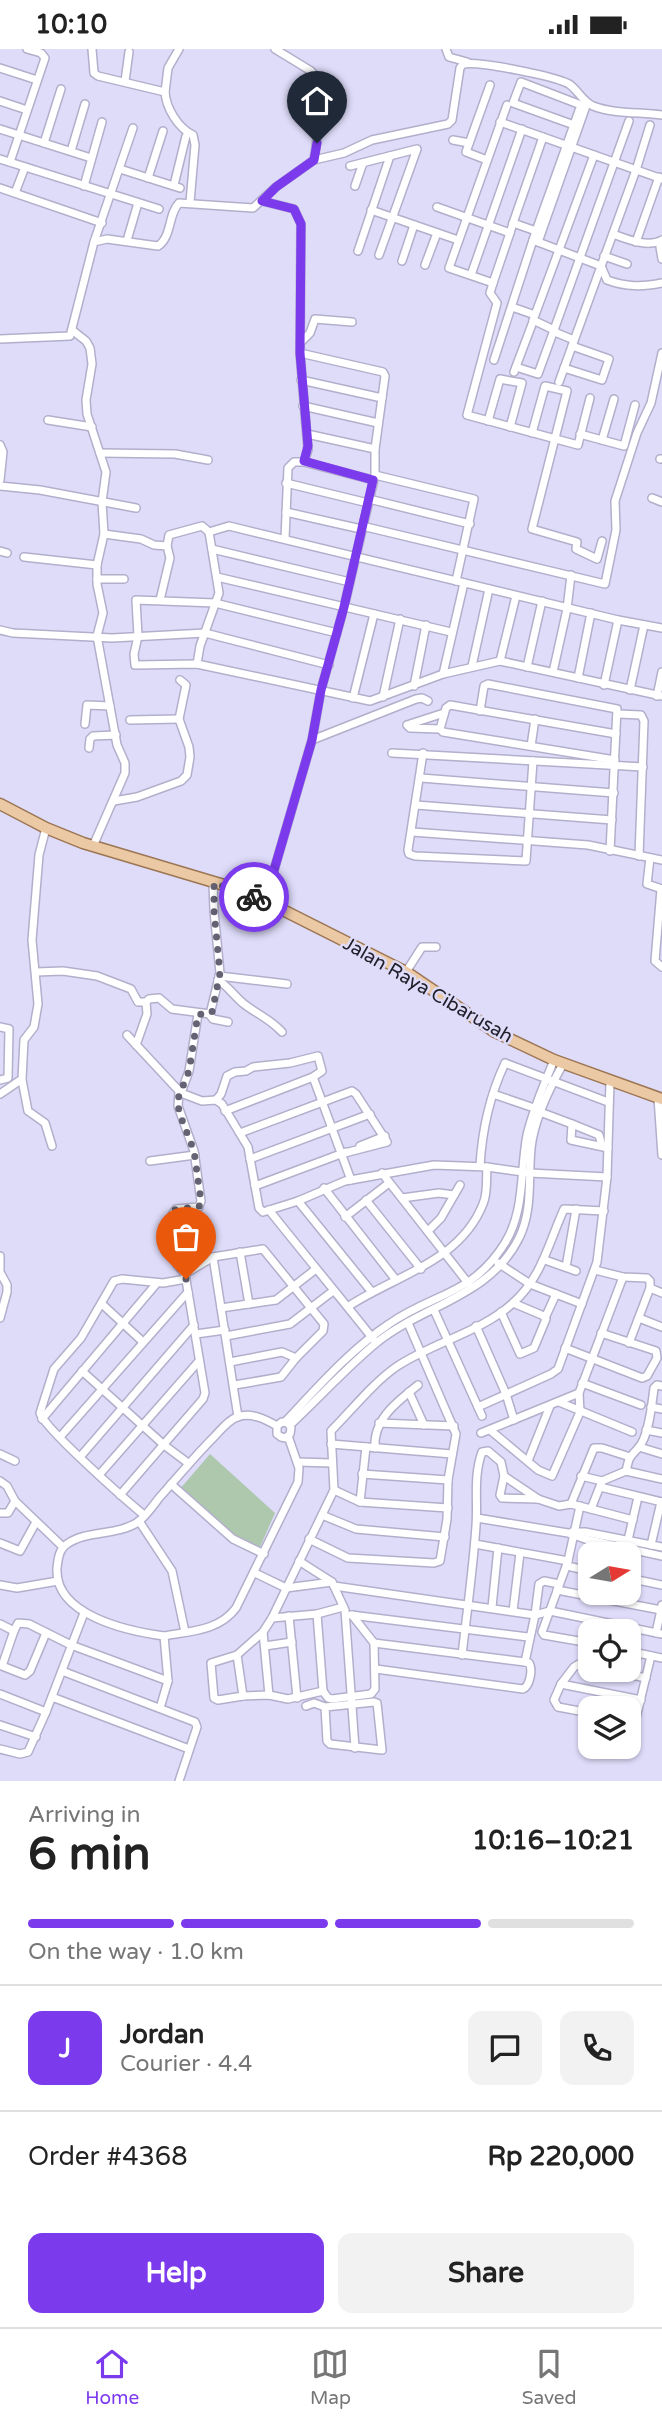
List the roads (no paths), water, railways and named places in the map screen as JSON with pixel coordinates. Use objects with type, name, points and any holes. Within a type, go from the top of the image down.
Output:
[{"type":"main road","name":"Jalan Raya Cibarusah","points":[[0,804],[46,828],[93,846],[265,901],[406,972],[495,1032],[559,1062],[660,1098]]},
{"type":"street","points":[[9,162],[45,56],[27,49]]},
{"type":"street","points":[[92,49],[94,73],[98,76],[165,92]]},
{"type":"street","points":[[179,49],[168,68],[165,92],[170,111],[195,140],[190,202]]},
{"type":"street","points":[[275,49],[311,71],[320,82],[322,102],[314,160]]},
{"type":"street","points":[[446,49],[449,57],[561,81],[572,86],[587,103],[607,110],[662,115]]},
{"type":"street","points":[[125,81],[129,52]]},
{"type":"street","points":[[94,242],[107,239],[158,246],[163,242],[174,208],[179,203],[251,208],[314,160],[344,153],[372,140],[448,124],[452,120],[460,68],[467,62]]},
{"type":"street","points":[[0,68],[37,80]]},
{"type":"street","points":[[494,359],[581,105],[521,82],[513,103],[574,125]]},
{"type":"street","points":[[487,160],[466,152],[490,85]]},
{"type":"street","points":[[44,143],[61,89]]},
{"type":"street","points":[[0,101],[27,110]]},
{"type":"street","points":[[536,241],[536,231],[587,103]]},
{"type":"street","points":[[71,151],[85,104]]},
{"type":"street","points":[[493,283],[449,268],[507,105]]},
{"type":"street","points":[[470,109],[480,113]]},
{"type":"street","points":[[594,155],[515,369],[538,374],[629,121]]},
{"type":"street","points":[[84,185],[102,122]]},
{"type":"street","points":[[500,122],[660,178],[636,242]]},
{"type":"street","points":[[559,382],[650,125]]},
{"type":"street","points":[[0,338],[70,336],[94,242],[133,128]]},
{"type":"street","points":[[0,129],[91,158]]},
{"type":"street","points":[[471,275],[522,129]]},
{"type":"street","points":[[148,178],[163,131]]},
{"type":"street","points":[[120,169],[177,186],[186,136]]},
{"type":"street","points":[[543,137],[490,293],[496,303],[467,415],[578,445],[590,398]]},
{"type":"street","points":[[453,140],[469,143]]},
{"type":"street","points":[[350,166],[417,149],[379,255]]},
{"type":"street","points":[[358,251],[390,156]]},
{"type":"street","points":[[0,159],[159,209]]},
{"type":"street","points":[[355,186],[363,163]]},
{"type":"street","points":[[15,193],[25,167]]},
{"type":"street","points":[[0,188],[102,223]]},
{"type":"street","points":[[262,201],[294,209],[300,218],[300,353],[308,450],[304,461]]},
{"type":"street","points":[[128,237],[138,202]]},
{"type":"street","points":[[437,207],[510,233]]},
{"type":"street","points":[[371,210],[458,240]]},
{"type":"street","points":[[513,223],[536,231]]},
{"type":"street","points":[[402,261],[414,225]]},
{"type":"street","points":[[425,265],[437,233]]},
{"type":"street","points":[[612,234],[636,242],[661,243],[662,259]]},
{"type":"street","points":[[536,241],[601,266],[607,280],[645,286],[662,283]]},
{"type":"street","points":[[604,256],[627,264]]},
{"type":"street","points":[[512,307],[573,343],[609,359],[602,380],[564,368]]},
{"type":"street","points":[[300,344],[310,333],[316,319],[352,322]]},
{"type":"street","points":[[72,330],[86,341],[91,355],[87,414],[106,472],[102,502],[104,534],[97,565],[103,609],[97,636],[125,773],[93,846]]},
{"type":"street","points":[[265,901],[312,740],[321,690],[356,556],[374,477],[385,376],[383,372],[300,353]]},
{"type":"street","points":[[286,512],[465,549],[606,583],[616,530],[615,501],[637,433],[651,403],[662,353]]},
{"type":"street","points":[[488,421],[500,379],[522,383],[510,427]]},
{"type":"street","points":[[301,380],[382,398]]},
{"type":"street","points":[[533,433],[545,386],[567,391],[532,529],[577,542],[576,549],[597,559],[602,541]]},
{"type":"street","points":[[603,440],[614,399]]},
{"type":"street","points":[[580,434],[624,446],[635,405]]},
{"type":"street","points":[[303,406],[378,423]]},
{"type":"street","points":[[48,420],[92,426]]},
{"type":"street","points":[[307,434],[375,449]]},
{"type":"street","points":[[0,445],[3,452],[0,479]]},
{"type":"street","points":[[100,453],[175,454],[208,460]]},
{"type":"street","points":[[285,539],[286,484],[289,465],[294,461],[474,499],[443,674]]},
{"type":"street","points":[[286,484],[470,524]]},
{"type":"street","points":[[0,486],[40,490],[136,508]]},
{"type":"street","points":[[652,498],[662,502]]},
{"type":"street","points":[[160,600],[162,581],[170,558],[167,546],[169,535],[202,526],[209,533],[219,589],[197,664]]},
{"type":"street","points":[[209,533],[231,526],[516,596],[662,628]]},
{"type":"street","points":[[104,534],[167,546]]},
{"type":"street","points":[[212,549],[350,582]]},
{"type":"street","points":[[24,557],[97,565]]},
{"type":"street","points":[[553,672],[571,575]]},
{"type":"street","points":[[217,577],[451,632]]},
{"type":"street","points":[[97,579],[124,579]]},
{"type":"street","points":[[472,666],[489,589]]},
{"type":"street","points":[[500,661],[516,596]]},
{"type":"street","points":[[337,633],[215,603],[136,600],[138,636],[134,654],[135,665],[197,664],[370,701],[443,674],[500,661],[660,696],[662,672]]},
{"type":"street","points":[[527,667],[541,601]]},
{"type":"street","points":[[578,677],[591,613]]},
{"type":"street","points":[[353,698],[374,614]]},
{"type":"street","points":[[383,697],[400,619]]},
{"type":"street","points":[[604,685],[618,620]]},
{"type":"street","points":[[414,685],[426,625]]},
{"type":"street","points":[[629,689],[644,625]]},
{"type":"street","points":[[0,630],[112,638],[205,633],[329,666]]},
{"type":"street","points":[[113,805],[181,781],[187,775],[190,757],[179,719],[186,688],[185,683],[180,680]]},
{"type":"street","points":[[480,711],[482,690],[484,685],[488,684],[616,708],[618,714],[610,851]]},
{"type":"street","points":[[312,740],[416,699],[428,701]]},
{"type":"street","points":[[85,724],[87,705],[110,706]]},
{"type":"street","points":[[440,729],[444,713],[450,705],[616,734]]},
{"type":"street","points":[[444,713],[407,725],[410,728],[440,729],[443,732],[643,767]]},
{"type":"street","points":[[618,714],[643,717],[639,856]]},
{"type":"street","points":[[130,720],[179,719]]},
{"type":"street","points":[[531,746],[535,719]]},
{"type":"street","points":[[89,748],[93,736],[116,736]]},
{"type":"street","points":[[391,753],[615,763]]},
{"type":"street","points":[[423,753],[408,850],[409,854],[415,856],[523,862],[528,858],[533,761]]},
{"type":"street","points":[[421,778],[614,793]]},
{"type":"street","points":[[416,805],[612,820]]},
{"type":"street","points":[[46,828],[39,855],[32,940],[38,1004],[34,1027],[24,1040],[22,1080],[28,1111],[45,1123],[52,1146]]},
{"type":"street","points":[[412,832],[589,845],[662,860]]},
{"type":"street","points":[[650,859],[647,884],[661,889],[655,961],[662,967]]},
{"type":"street","points":[[209,1014],[213,1009],[218,978],[214,883]]},
{"type":"street","points":[[406,972],[424,946],[436,947]]},
{"type":"street","points":[[36,972],[63,971],[97,976],[131,989],[138,1002],[159,998],[172,1009],[209,1014]]},
{"type":"street","points":[[218,978],[287,984]]},
{"type":"street","points":[[218,978],[243,1003],[267,1017],[282,1032]]},
{"type":"street","points":[[136,1045],[148,1013],[145,1002]]},
{"type":"street","points":[[120,1495],[204,1396],[185,1277],[177,1265],[181,1258],[172,1213],[176,1209],[199,1207],[201,1204],[194,1155],[177,1101],[189,1071],[198,1014]]},
{"type":"street","points":[[209,1014],[213,1019],[228,1022]]},
{"type":"street","points":[[0,1027],[9,1029],[10,1053],[8,1078],[0,1080]]},
{"type":"street","points":[[127,1035],[180,1093],[202,1101],[222,1104],[248,1147],[259,1208],[263,1212],[351,1180],[434,1165],[607,1177]]},
{"type":"street","points":[[0,1053],[10,1053]]},
{"type":"street","points":[[216,1101],[227,1076],[234,1072],[290,1063],[316,1054],[322,1071],[313,1077],[225,1111]]},
{"type":"street","points":[[288,1436],[279,1436],[284,1425],[326,1378],[374,1340],[389,1323],[468,1283],[504,1244],[515,1221],[537,1110],[559,1062]]},
{"type":"street","points":[[349,1306],[371,1291],[421,1269],[445,1252],[471,1226],[485,1202],[481,1151],[493,1094],[505,1063],[608,1102]]},
{"type":"street","points":[[313,1077],[351,1180]]},
{"type":"street","points":[[0,1094],[22,1080]]},
{"type":"street","points":[[478,1407],[555,1372],[565,1348],[595,1270],[607,1177],[605,1147],[610,1081]]},
{"type":"street","points":[[240,1133],[352,1091],[387,1142],[341,1154],[255,1186]]},
{"type":"street","points":[[493,1094],[599,1135],[605,1147]]},
{"type":"street","points":[[660,1098],[662,1155]]},
{"type":"street","points":[[250,1159],[370,1114]]},
{"type":"street","points":[[572,1124],[571,1140],[605,1147]]},
{"type":"street","points":[[150,1161],[194,1155]]},
{"type":"street","points":[[374,1340],[473,1289],[500,1265],[519,1240],[523,1228],[529,1202],[526,1172]]},
{"type":"street","points":[[382,1173],[468,1283]]},
{"type":"street","points":[[345,1217],[389,1183]]},
{"type":"street","points":[[428,1231],[441,1218],[460,1185]]},
{"type":"street","points":[[324,1188],[396,1280]]},
{"type":"street","points":[[402,1198],[439,1193],[454,1195]]},
{"type":"street","points":[[298,1201],[371,1291]]},
{"type":"street","points":[[366,1201],[421,1269]]},
{"type":"street","points":[[323,1691],[297,1698],[282,1699],[269,1695],[218,1700],[214,1698],[211,1663],[237,1655],[263,1632],[271,1618],[334,1490],[331,1431],[394,1368],[476,1326],[513,1303],[530,1284],[545,1260],[564,1209],[604,1211]]},
{"type":"street","points":[[566,1267],[576,1209]]},
{"type":"street","points":[[269,1210],[374,1340]]},
{"type":"street","points":[[185,1632],[172,1571],[142,1518],[42,1419],[40,1413],[54,1369],[81,1338],[114,1281],[118,1279],[157,1283],[185,1277],[213,1257],[262,1249],[324,1324],[324,1329],[281,1377],[235,1385]]},
{"type":"street","points":[[240,1252],[249,1304]]},
{"type":"street","points":[[0,1256],[0,1271],[7,1287],[0,1318]]},
{"type":"street","points":[[213,1257],[238,1417]]},
{"type":"street","points":[[492,1260],[530,1284],[582,1304]]},
{"type":"street","points":[[545,1260],[576,1271]]},
{"type":"street","points":[[221,1308],[276,1300],[316,1269]]},
{"type":"street","points":[[595,1270],[624,1277],[648,1278],[650,1281],[650,1288],[629,1343]]},
{"type":"street","points":[[490,1430],[549,1477],[554,1475],[580,1412],[579,1392],[582,1383],[624,1277]]},
{"type":"street","points":[[42,1419],[157,1283]]},
{"type":"street","points":[[650,1288],[662,1293]]},
{"type":"street","points":[[195,1334],[287,1325],[333,1291]]},
{"type":"street","points":[[60,1437],[188,1292]]},
{"type":"street","points":[[501,1312],[520,1354],[526,1353],[537,1343],[556,1294]]},
{"type":"street","points":[[513,1303],[545,1318]]},
{"type":"street","points":[[102,1304],[143,1342]]},
{"type":"street","points":[[434,1310],[482,1416]]},
{"type":"street","points":[[639,1318],[662,1327]]},
{"type":"street","points":[[309,1539],[348,1558],[438,1563],[441,1558],[448,1508],[448,1480],[456,1440],[454,1426],[408,1323]]},
{"type":"street","points":[[80,1457],[194,1325]]},
{"type":"street","points":[[476,1326],[506,1394],[514,1420]]},
{"type":"street","points":[[565,1348],[645,1378],[658,1355],[656,1351],[601,1333]]},
{"type":"street","points":[[230,1362],[282,1352],[296,1358]]},
{"type":"street","points":[[99,1475],[199,1361]]},
{"type":"street","points":[[82,1371],[142,1426],[188,1463]]},
{"type":"street","points":[[582,1383],[641,1405]]},
{"type":"street","points":[[375,1448],[374,1439],[379,1423],[418,1385]]},
{"type":"street","points":[[626,1471],[630,1457],[639,1447],[646,1430],[654,1388],[662,1386]]},
{"type":"street","points":[[409,1392],[424,1425]]},
{"type":"street","points":[[481,1433],[579,1392]]},
{"type":"street","points":[[559,1402],[632,1432]]},
{"type":"street","points":[[528,1461],[550,1406]]},
{"type":"street","points":[[651,1407],[662,1409]]},
{"type":"street","points":[[254,1416],[284,1425],[291,1431],[288,1436],[298,1462],[298,1482],[255,1573],[229,1618],[217,1625],[164,1636],[130,1629],[83,1613],[69,1601],[58,1581],[58,1562],[63,1547],[76,1539],[126,1528],[142,1518],[188,1463],[238,1417],[254,1416]]},
{"type":"street","points":[[379,1423],[454,1426]]},
{"type":"street","points":[[646,1430],[662,1433]]},
{"type":"street","points":[[331,1444],[452,1454]]},
{"type":"street","points":[[360,1502],[366,1447]]},
{"type":"street","points":[[639,1447],[662,1454]]},
{"type":"street","points":[[571,1504],[594,1448],[630,1457]]},
{"type":"street","points":[[462,1655],[477,1518],[475,1483],[482,1452],[488,1451],[501,1462],[502,1498],[538,1499]]},
{"type":"street","points":[[0,1454],[15,1461]]},
{"type":"street","points":[[298,1462],[331,1463]]},
{"type":"street","points":[[591,1509],[601,1484],[626,1471],[662,1479]]},
{"type":"street","points":[[362,1474],[448,1480]]},
{"type":"street","points":[[503,1476],[538,1499],[559,1506],[571,1504],[633,1520]]},
{"type":"street","points":[[581,1476],[638,1497],[662,1502],[651,1545]]},
{"type":"street","points":[[0,1481],[7,1486],[15,1501],[63,1547]]},
{"type":"street","points":[[172,1484],[233,1539],[264,1554]]},
{"type":"street","points":[[334,1490],[360,1502],[448,1508]]},
{"type":"street","points":[[628,1540],[638,1497]]},
{"type":"street","points":[[0,1513],[9,1512],[15,1501]]},
{"type":"street","points":[[578,1641],[544,1635],[542,1632],[568,1563],[572,1533],[580,1506]]},
{"type":"street","points":[[322,1515],[356,1529],[445,1537]]},
{"type":"street","points":[[477,1518],[662,1547]]},
{"type":"street","points":[[0,1543],[20,1551],[36,1522]]},
{"type":"street","points":[[572,1533],[662,1556]]},
{"type":"street","points":[[475,1543],[578,1567]]},
{"type":"street","points":[[492,1607],[498,1548]]},
{"type":"street","points":[[513,1611],[520,1553]]},
{"type":"street","points":[[299,1561],[333,1584],[347,1611],[374,1643],[376,1669],[373,1692],[325,1707],[317,1703],[306,1706]]},
{"type":"street","points":[[255,1573],[286,1588],[333,1584],[535,1615],[550,1611],[585,1619]]},
{"type":"street","points":[[0,1584],[17,1588],[58,1581]]},
{"type":"street","points":[[641,1581],[662,1585]]},
{"type":"street","points":[[525,1662],[540,1582],[662,1608],[659,1633],[641,1630]]},
{"type":"street","points":[[347,1611],[355,1748]]},
{"type":"street","points":[[271,1618],[347,1611],[528,1637]]},
{"type":"street","points":[[0,1749],[25,1754],[36,1737],[83,1613]]},
{"type":"street","points":[[317,1614],[323,1691],[330,1699],[377,1703],[382,1748],[377,1751],[328,1743],[325,1707]]},
{"type":"street","points":[[289,1616],[297,1698]]},
{"type":"street","points":[[46,1633],[30,1671],[25,1675],[2,1666],[16,1625],[24,1622],[72,1645],[168,1681]]},
{"type":"street","points":[[0,1624],[14,1631]]},
{"type":"street","points":[[263,1632],[269,1695]]},
{"type":"street","points":[[160,1708],[168,1681],[164,1636]]},
{"type":"street","points":[[265,1646],[292,1642]]},
{"type":"street","points":[[374,1643],[525,1662],[531,1667],[527,1688],[523,1689],[376,1669]]},
{"type":"street","points":[[641,1654],[662,1658]]},
{"type":"street","points":[[237,1655],[243,1696]]},
{"type":"street","points":[[641,1700],[651,1656]]},
{"type":"street","points":[[578,1666],[561,1684],[554,1700],[558,1707],[578,1711]]},
{"type":"street","points":[[62,1671],[196,1723],[179,1781]]},
{"type":"street","points":[[641,1677],[646,1678]]},
{"type":"street","points":[[561,1684],[621,1696]]},
{"type":"street","points":[[0,1694],[46,1712]]},
{"type":"street","points":[[52,1697],[189,1749]]},
{"type":"street","points":[[0,1725],[36,1737]]}]
